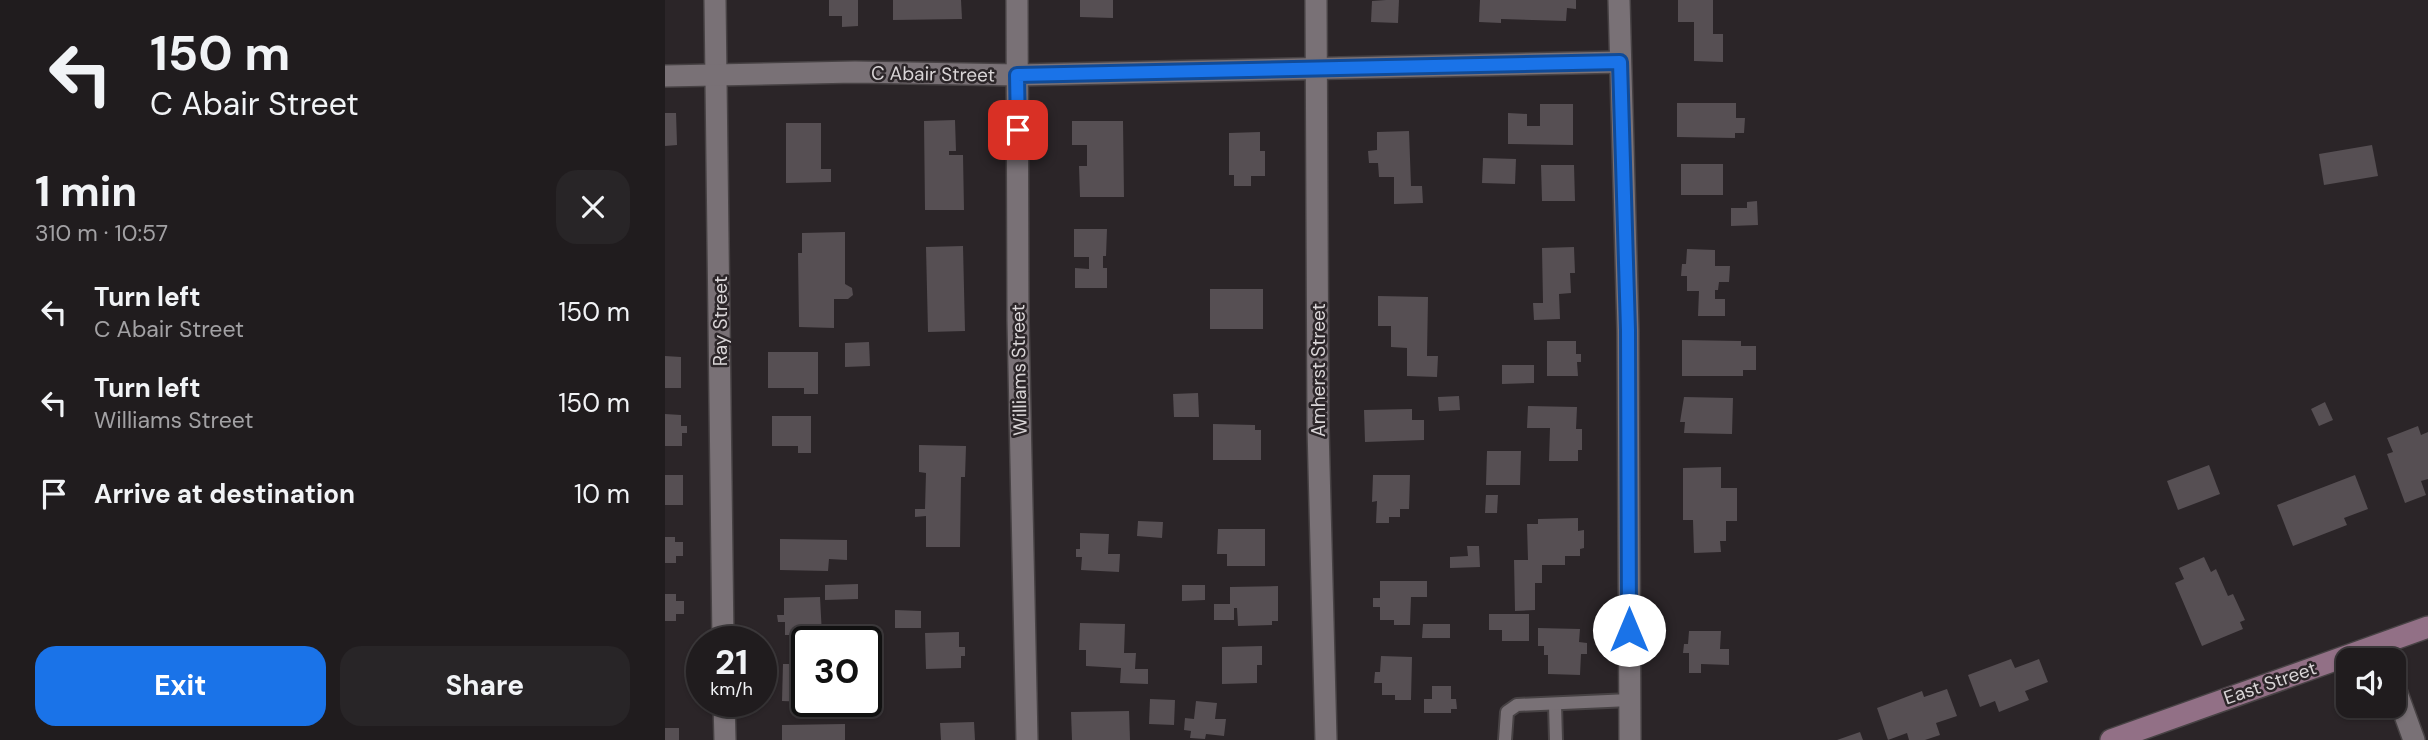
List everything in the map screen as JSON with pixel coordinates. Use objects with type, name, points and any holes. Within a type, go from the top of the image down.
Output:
[{"type":"main road","name":"East Street","points":[[2389,648],[2428,626]]},
{"type":"main road","name":"East Street","points":[[2111,740],[2149,733],[2336,668]]},
{"type":"street","name":"Ray Street","points":[[715,0],[723,626]]},
{"type":"street","name":"Williams Street","points":[[1017,0],[1019,349],[1027,740]]},
{"type":"street","name":"Amherst Street","points":[[1316,0],[1318,427],[1326,740]]},
{"type":"street","points":[[1619,0],[1628,330],[1630,740]]},
{"type":"street","name":"C Abair Street","points":[[665,76],[855,72],[1017,75],[1620,62]]},
{"type":"street","points":[[724,717],[725,740]]},
{"type":"street","points":[[2406,718],[2414,740]]},
{"type":"lane","points":[[1505,740],[1507,712],[1517,705],[1630,700]]},
{"type":"lane","points":[[1555,704],[1556,740]]},
{"type":"building","points":[[829,0],[858,0],[858,26],[842,27],[842,16],[829,16]]},
{"type":"building","points":[[893,0],[961,0],[962,19],[893,20]]},
{"type":"building","points":[[1080,0],[1113,0],[1113,18],[1080,17]]},
{"type":"building","points":[[1399,0],[1398,23],[1371,22],[1372,1]]},
{"type":"building","points":[[1480,0],[1576,0],[1576,9],[1567,8],[1566,21],[1501,19],[1501,23],[1479,22]]},
{"type":"building","points":[[1678,0],[1713,0],[1713,34],[1723,34],[1723,62],[1694,61],[1694,22],[1678,22]]},
{"type":"building","points":[[1677,103],[1736,103],[1736,118],[1745,118],[1744,133],[1735,133],[1735,138],[1677,137]]},
{"type":"building","points":[[1540,104],[1573,104],[1573,145],[1508,144],[1508,113],[1527,114],[1527,126],[1540,126]]},
{"type":"building","points":[[665,113],[676,113],[677,145],[665,146]]},
{"type":"building","points":[[955,120],[956,151],[949,151],[949,155],[963,155],[964,210],[925,210],[924,121]]},
{"type":"building","points":[[1072,121],[1123,121],[1124,197],[1080,197],[1079,166],[1087,166],[1087,145],[1072,145]]},
{"type":"building","points":[[786,123],[821,123],[821,169],[831,169],[831,182],[786,183]]},
{"type":"building","points":[[1409,131],[1411,186],[1422,186],[1423,203],[1394,204],[1394,177],[1379,177],[1378,163],[1369,163],[1368,151],[1377,150],[1377,132]]},
{"type":"building","points":[[1260,132],[1260,151],[1265,151],[1265,176],[1251,176],[1251,186],[1234,186],[1234,175],[1229,175],[1229,133]]},
{"type":"building","points":[[2372,145],[2378,176],[2324,185],[2319,154]]},
{"type":"building","points":[[1483,158],[1516,159],[1515,184],[1482,183]]},
{"type":"building","points":[[1681,164],[1723,164],[1723,195],[1681,195]]},
{"type":"building","points":[[1541,165],[1574,165],[1575,201],[1542,201]]},
{"type":"building","points":[[1757,201],[1758,225],[1731,226],[1731,208],[1747,208],[1747,202]]},
{"type":"building","points":[[1074,229],[1107,229],[1103,268],[1107,268],[1107,288],[1075,288],[1075,268],[1089,269],[1089,257],[1074,257]]},
{"type":"building","points":[[845,232],[845,284],[852,288],[853,295],[848,299],[834,299],[834,328],[799,327],[798,253],[802,253],[802,233]]},
{"type":"building","points":[[963,246],[965,331],[928,332],[926,247]]},
{"type":"building","points":[[1574,247],[1575,273],[1570,273],[1571,293],[1559,294],[1560,319],[1534,320],[1533,303],[1543,303],[1542,248]]},
{"type":"building","points":[[1687,249],[1715,250],[1715,266],[1730,266],[1729,282],[1719,282],[1718,290],[1715,290],[1715,299],[1725,299],[1725,316],[1698,316],[1699,291],[1687,291],[1687,276],[1681,276],[1682,264],[1686,264]]},
{"type":"building","points":[[1210,289],[1263,289],[1263,329],[1210,329]]},
{"type":"building","points":[[1378,296],[1428,297],[1427,356],[1438,356],[1437,377],[1407,376],[1407,348],[1391,347],[1391,326],[1378,326]]},
{"type":"building","points":[[1682,340],[1741,341],[1741,346],[1756,346],[1756,370],[1743,370],[1743,376],[1682,376]]},
{"type":"building","points":[[1547,341],[1576,341],[1576,354],[1581,354],[1581,362],[1577,362],[1578,376],[1547,376]]},
{"type":"building","points":[[869,342],[870,366],[845,367],[845,343]]},
{"type":"building","points":[[768,352],[818,352],[818,394],[804,394],[804,388],[768,388]]},
{"type":"building","points":[[665,356],[681,357],[681,388],[665,388]]},
{"type":"building","points":[[1502,365],[1534,365],[1534,383],[1502,384]]},
{"type":"building","points":[[1198,393],[1199,417],[1174,417],[1173,394]]},
{"type":"building","points":[[1459,396],[1460,410],[1439,411],[1438,397]]},
{"type":"building","points":[[1684,397],[1733,398],[1732,434],[1684,433],[1685,422],[1680,422]]},
{"type":"building","points":[[2325,402],[2333,420],[2319,426],[2311,409]]},
{"type":"building","points":[[1528,406],[1577,407],[1576,429],[1582,429],[1582,450],[1578,450],[1578,461],[1549,461],[1550,428],[1527,428]]},
{"type":"building","points":[[1412,409],[1412,420],[1424,420],[1424,440],[1365,442],[1364,410]]},
{"type":"building","points":[[665,414],[681,415],[681,426],[687,426],[687,433],[682,433],[682,446],[665,446]]},
{"type":"building","points":[[772,416],[811,416],[811,453],[798,453],[798,446],[772,446]]},
{"type":"building","points":[[1213,424],[1255,425],[1255,430],[1261,430],[1261,460],[1213,460]]},
{"type":"building","points":[[2418,426],[2421,435],[2428,432],[2428,479],[2421,481],[2426,495],[2405,503],[2387,454],[2393,452],[2387,438]]},
{"type":"building","points":[[919,445],[966,446],[965,477],[961,477],[960,547],[926,547],[926,516],[915,517],[915,509],[925,509],[926,473],[919,472]]},
{"type":"building","points":[[1487,451],[1521,451],[1520,485],[1486,485]]},
{"type":"building","points":[[2209,465],[2220,494],[2178,510],[2167,481]]},
{"type":"building","points":[[1721,467],[1721,488],[1737,488],[1737,521],[1726,521],[1726,541],[1720,541],[1721,552],[1694,553],[1693,520],[1683,520],[1683,468]]},
{"type":"building","points":[[665,475],[683,475],[683,505],[665,505]]},
{"type":"building","points":[[1373,475],[1410,475],[1409,509],[1400,509],[1400,517],[1389,517],[1389,523],[1376,523],[1377,501],[1372,502]]},
{"type":"building","points":[[2355,475],[2368,509],[2344,518],[2347,525],[2293,546],[2277,505]]},
{"type":"building","points":[[1486,495],[1498,495],[1497,513],[1485,513]]},
{"type":"building","points":[[1578,518],[1578,531],[1584,530],[1584,548],[1580,549],[1580,556],[1565,556],[1565,565],[1542,565],[1542,583],[1535,583],[1535,610],[1515,611],[1514,560],[1528,560],[1527,524],[1538,524],[1538,519]]},
{"type":"building","points":[[1138,521],[1163,522],[1162,538],[1137,536]]},
{"type":"building","points":[[1218,529],[1265,529],[1265,566],[1227,566],[1227,554],[1217,554]]},
{"type":"building","points":[[1080,533],[1109,534],[1108,554],[1120,554],[1119,572],[1081,570],[1082,557],[1076,557],[1076,549],[1080,549]]},
{"type":"building","points":[[665,537],[675,537],[675,542],[683,542],[683,556],[676,556],[676,563],[665,563]]},
{"type":"building","points":[[780,539],[847,540],[847,560],[829,559],[828,571],[780,570]]},
{"type":"building","points":[[1467,546],[1479,546],[1480,567],[1450,568],[1450,557],[1468,556]]},
{"type":"building","points":[[2204,557],[2211,572],[2216,569],[2228,596],[2233,594],[2245,620],[2240,622],[2243,629],[2202,646],[2175,583],[2184,579],[2179,568]]},
{"type":"building","points":[[1380,581],[1427,581],[1427,597],[1411,597],[1410,625],[1394,625],[1394,620],[1380,620],[1380,607],[1373,607],[1373,598],[1380,598]]},
{"type":"building","points":[[858,584],[858,599],[825,600],[825,585]]},
{"type":"building","points":[[1182,585],[1205,585],[1205,600],[1182,601]]},
{"type":"building","points":[[1278,586],[1278,621],[1272,621],[1272,625],[1238,626],[1237,608],[1234,608],[1234,620],[1214,620],[1214,604],[1230,604],[1230,587]]},
{"type":"building","points":[[665,594],[676,594],[676,601],[684,601],[684,614],[676,614],[676,621],[665,621]]},
{"type":"building","points":[[820,597],[822,626],[791,626],[791,635],[785,635],[785,622],[778,622],[777,615],[784,615],[784,598]]},
{"type":"building","points":[[895,610],[921,611],[921,628],[895,628]]},
{"type":"building","points":[[1489,614],[1529,614],[1529,641],[1502,641],[1502,630],[1489,630]]},
{"type":"building","points":[[1080,623],[1125,624],[1124,653],[1136,653],[1135,669],[1148,669],[1148,684],[1120,683],[1121,668],[1086,666],[1086,650],[1079,650]]},
{"type":"building","points":[[1423,624],[1450,624],[1450,638],[1422,638]]},
{"type":"building","points":[[1538,628],[1580,629],[1579,642],[1587,643],[1587,654],[1581,654],[1580,675],[1548,674],[1548,655],[1544,655],[1544,646],[1538,646]]},
{"type":"building","points":[[1689,631],[1721,631],[1720,649],[1729,649],[1729,665],[1701,664],[1701,673],[1689,673],[1689,653],[1683,653],[1684,644],[1688,644]]},
{"type":"building","points":[[959,632],[959,647],[965,647],[965,656],[961,656],[961,668],[926,669],[925,633]]},
{"type":"building","points":[[1262,646],[1262,665],[1257,665],[1257,683],[1222,684],[1222,647]]},
{"type":"building","points":[[1381,656],[1412,657],[1411,700],[1395,700],[1395,695],[1382,695],[1382,683],[1374,683],[1375,672],[1380,672]]},
{"type":"building","points":[[2011,659],[2015,668],[2039,659],[2048,682],[2025,691],[2029,700],[1999,712],[1995,701],[1980,707],[1968,675]]},
{"type":"building","points":[[783,664],[791,664],[791,701],[782,701]]},
{"type":"building","points":[[1432,686],[1451,686],[1451,699],[1456,699],[1457,709],[1451,709],[1451,713],[1424,713],[1424,699],[1432,699]]},
{"type":"building","points":[[1947,689],[1957,716],[1936,723],[1940,735],[1925,740],[1909,740],[1907,733],[1888,740],[1877,708],[1922,691],[1924,697]]},
{"type":"building","points":[[1150,699],[1175,700],[1174,725],[1149,724]]},
{"type":"building","points":[[1196,701],[1217,703],[1215,719],[1226,719],[1224,736],[1206,734],[1205,739],[1190,738],[1191,731],[1184,730],[1185,718],[1194,719]]},
{"type":"building","points":[[1129,711],[1130,740],[1072,740],[1071,712]]},
{"type":"building","points":[[974,722],[975,740],[941,740],[940,723]]},
{"type":"building","points":[[845,724],[845,740],[782,740],[782,725]]},
{"type":"building","points":[[665,728],[679,728],[679,740],[665,740]]},
{"type":"building","points":[[1860,732],[1863,740],[1837,740]]},
{"type":"route","points":[[1018,130],[1017,75],[1620,62],[1628,330],[1629,630]]}]
